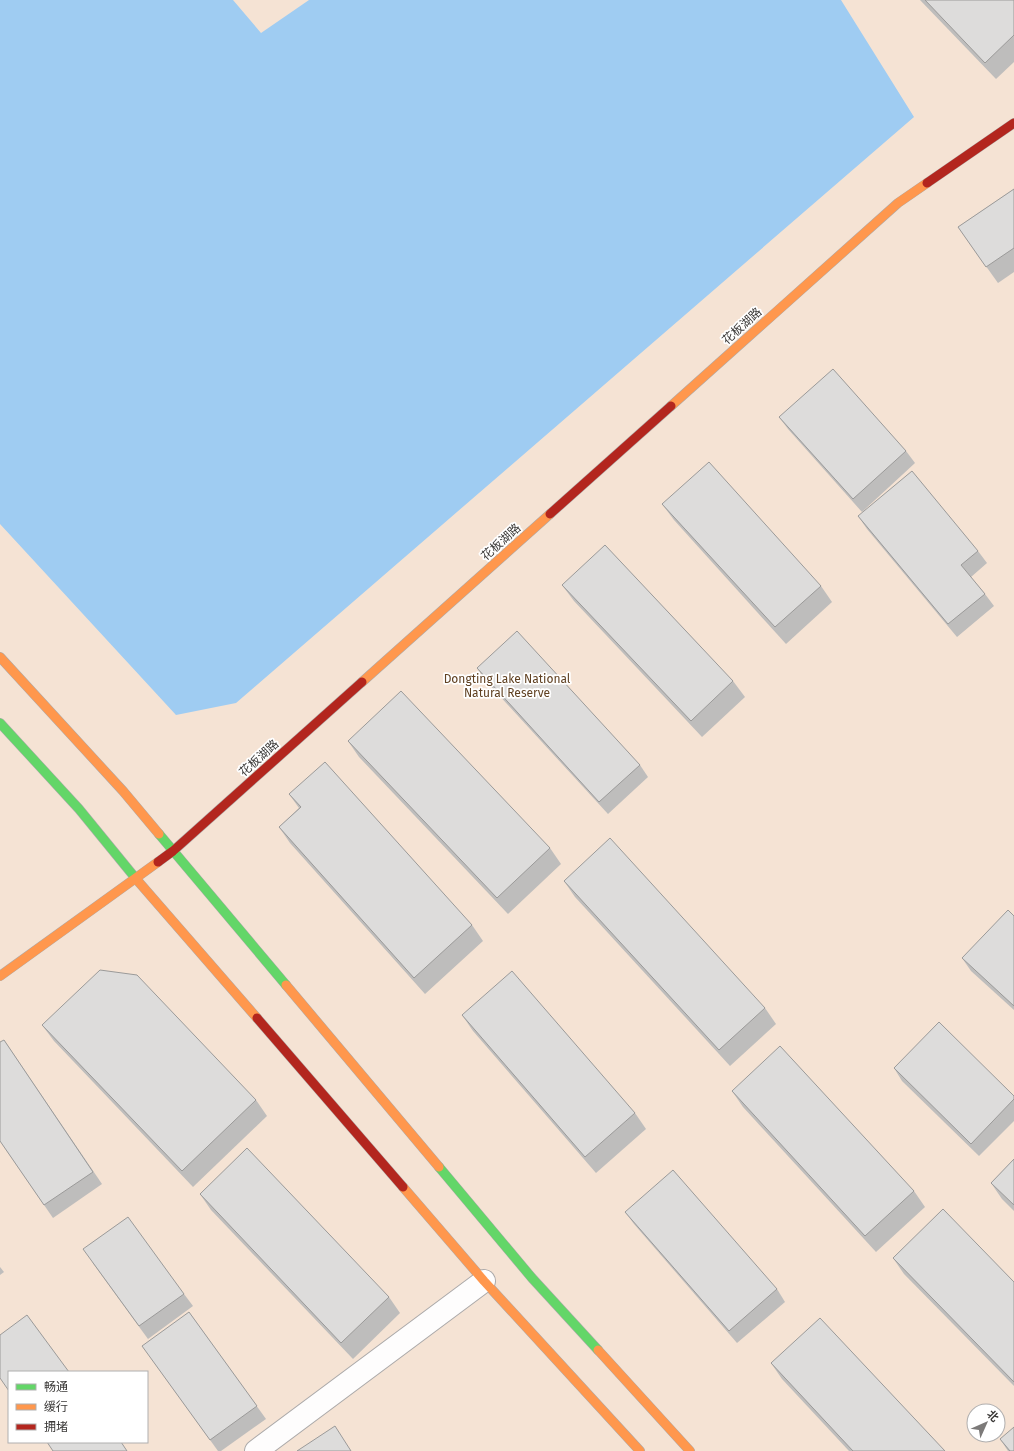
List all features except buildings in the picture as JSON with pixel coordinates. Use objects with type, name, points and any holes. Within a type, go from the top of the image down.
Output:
[{"type":"main road","name":"花板湖路","points":[[0,976],[173,851],[898,203],[1014,123]]},
{"type":"main road","points":[[0,657],[123,792],[532,1278],[690,1451]]},
{"type":"main road","points":[[0,723],[79,809],[135,877],[484,1281],[640,1451]]},
{"type":"street","points":[[256,1451],[484,1281]]},
{"type":"green space","name":"Dongting Lake National Natural Reserve","points":[[0,0],[1014,0],[1014,1451],[0,1451]]},
{"type":"water","points":[[0,0],[233,0],[261,33],[309,0],[841,0],[914,117],[236,703],[176,715],[0,524]]},
{"type":"traffic: fast","points":[[0,723],[79,809],[137,880]]},
{"type":"traffic: fast","points":[[159,834],[286,985]]},
{"type":"traffic: fast","points":[[439,1167],[532,1278],[598,1350]]},
{"type":"traffic: slow","points":[[671,406],[898,203],[927,183]]},
{"type":"traffic: slow","points":[[362,682],[550,514]]},
{"type":"traffic: slow","points":[[0,657],[123,791],[159,834]]},
{"type":"traffic: slow","points":[[0,976],[158,862]]},
{"type":"traffic: slow","points":[[137,880],[257,1018]]},
{"type":"traffic: slow","points":[[286,985],[439,1167]]},
{"type":"traffic: slow","points":[[403,1187],[484,1281],[640,1451]]},
{"type":"traffic: slow","points":[[598,1350],[690,1451]]},
{"type":"traffic: jam","points":[[927,183],[1014,123]]},
{"type":"traffic: jam","points":[[550,514],[671,406]]},
{"type":"traffic: jam","points":[[158,862],[173,851],[362,682]]},
{"type":"traffic: jam","points":[[257,1018],[403,1187]]}]
